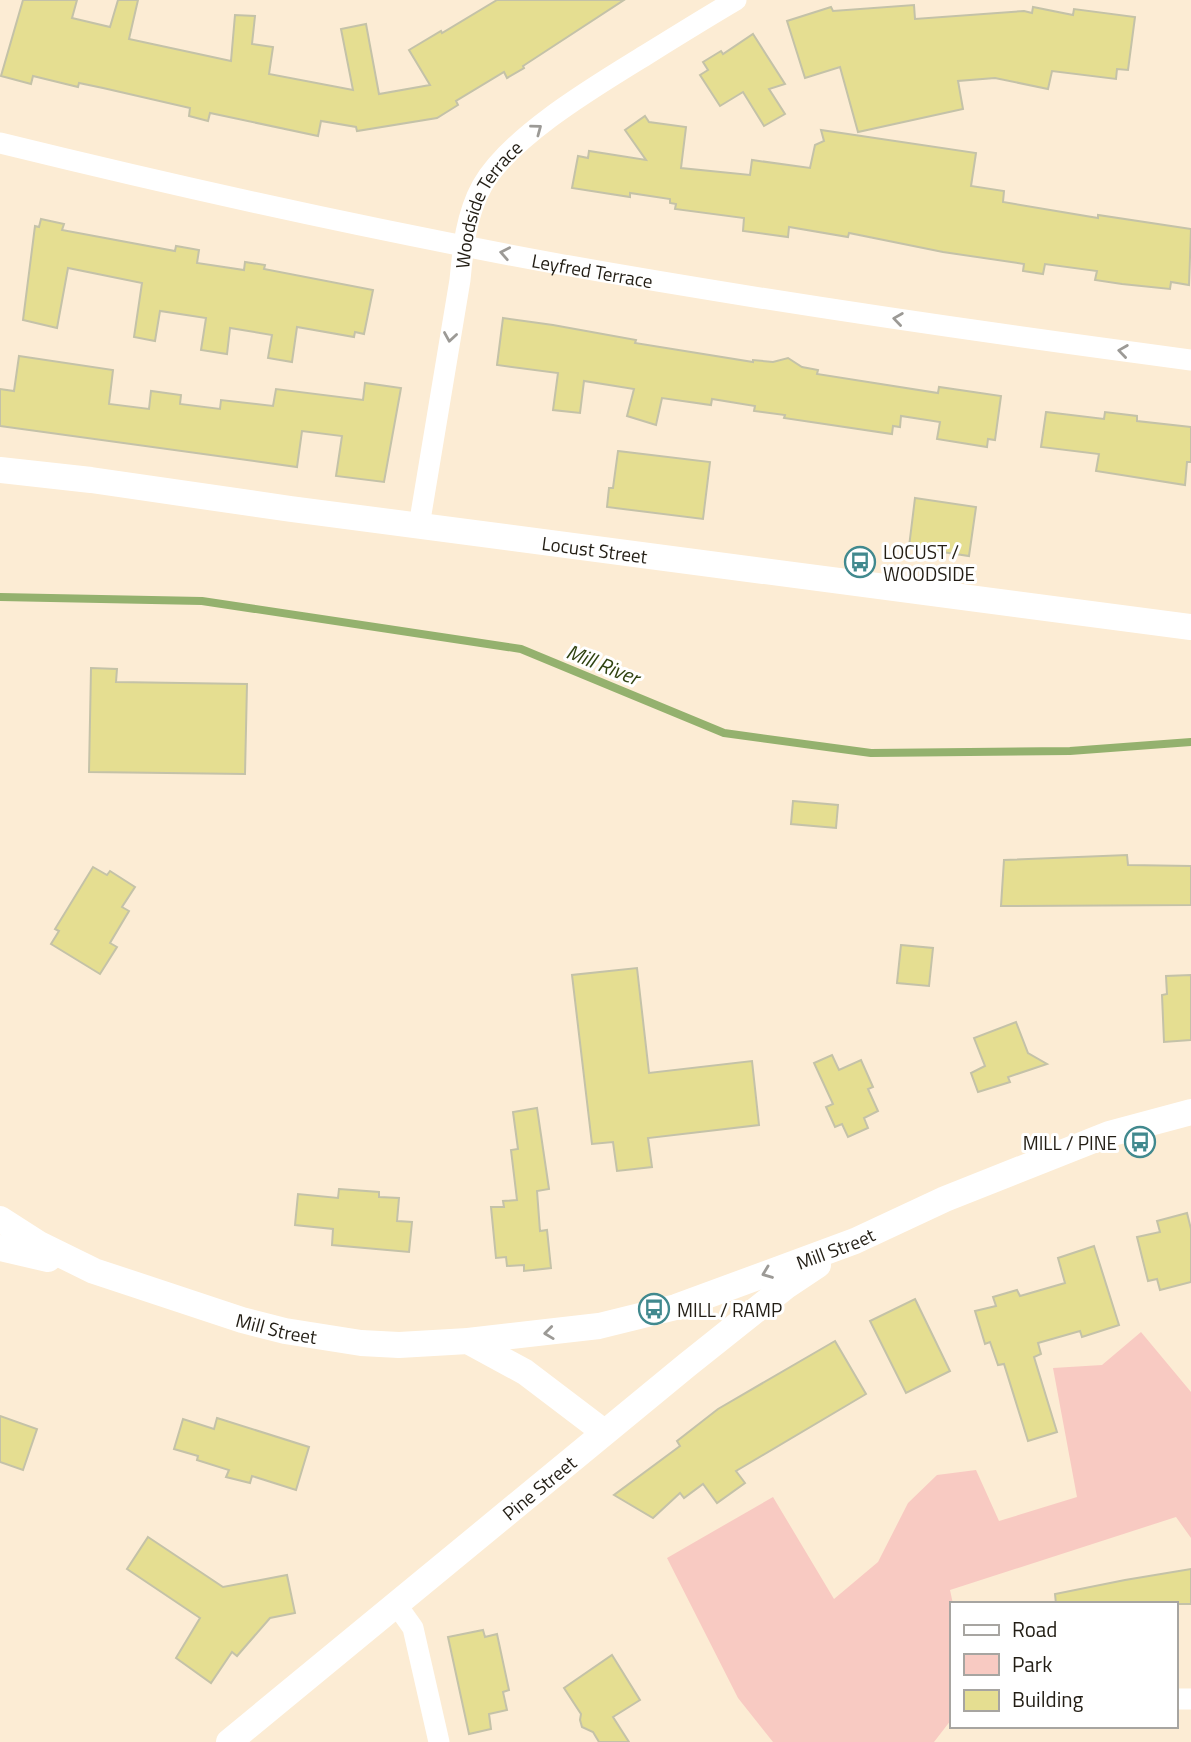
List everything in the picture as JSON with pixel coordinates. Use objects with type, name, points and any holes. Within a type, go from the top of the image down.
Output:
[{"type":"street","name":"Woodside Terrace","points":[[419,526],[460,280],[463,245],[478,195],[489,175],[507,153],[580,97],[736,0]]},
{"type":"street","name":"Leyfred Terrace","points":[[0,143],[227,196],[463,245],[795,303],[1191,360]]},
{"type":"street","name":"Locust Street","points":[[0,470],[1191,626]]},
{"type":"street","name":"Mill Street","points":[[0,1248],[94,1271],[209,1310],[285,1331],[361,1343],[399,1345],[468,1341],[567,1331],[650,1315],[703,1298],[855,1241],[945,1199],[1109,1133],[1191,1112]]},
{"type":"street","name":"Mill Street","points":[[0,1219],[39,1244],[94,1271]]},
{"type":"street","name":"Pine Street","points":[[229,1742],[604,1432],[785,1287],[855,1241]]},
{"type":"street","points":[[468,1341],[525,1372],[604,1432]]},
{"type":"street","points":[[396,1604],[413,1628],[439,1742]]},
{"type":"green space","points":[[1141,1332],[1191,1392],[1191,1538],[1176,1517],[950,1590],[953,1602],[950,1602],[950,1721],[934,1742],[773,1742],[738,1698],[667,1558],[773,1497],[834,1599],[878,1562],[908,1503],[937,1475],[976,1470],[999,1521],[1077,1497],[1053,1368],[1102,1365]]},
{"type":"building","points":[[23,0],[77,0],[72,18],[110,27],[118,0],[138,0],[129,39],[231,61],[235,15],[255,16],[252,44],[273,47],[269,74],[353,90],[341,29],[366,24],[379,94],[430,85],[409,50],[497,0],[624,0],[523,66],[524,68],[507,78],[504,72],[456,101],[458,105],[437,118],[357,131],[356,127],[321,121],[318,136],[210,113],[208,121],[189,116],[190,108],[79,83],[78,87],[33,76],[31,84],[1,76]]},
{"type":"building","points":[[914,5],[915,19],[1024,11],[1032,13],[1033,7],[1073,15],[1074,9],[1135,17],[1128,70],[1117,69],[1116,79],[1052,71],[1048,89],[995,78],[958,81],[963,109],[858,132],[840,67],[805,78],[787,21],[831,7],[833,11]]},
{"type":"building","points":[[753,34],[785,84],[769,89],[785,114],[764,126],[743,92],[720,106],[700,75],[708,70],[703,62],[721,51],[723,54]]},
{"type":"building","points":[[645,116],[649,122],[686,127],[681,168],[750,175],[752,160],[810,168],[815,145],[824,141],[821,130],[976,153],[971,186],[1004,191],[1003,202],[1098,218],[1098,215],[1191,229],[1189,285],[1171,282],[1170,289],[1122,284],[1095,280],[1097,271],[1045,264],[1043,274],[1023,271],[1024,264],[943,252],[849,233],[848,237],[789,227],[788,237],[743,231],[744,218],[675,209],[676,204],[670,203],[670,199],[630,193],[630,197],[572,188],[578,156],[588,158],[589,151],[646,160],[625,130]]},
{"type":"building","points":[[41,219],[64,224],[62,230],[175,251],[176,246],[199,250],[197,263],[244,270],[245,262],[265,265],[264,269],[373,290],[364,334],[355,332],[354,337],[297,327],[292,362],[268,358],[272,335],[230,328],[227,354],[201,350],[206,318],[160,311],[155,341],[134,337],[142,283],[68,268],[57,328],[23,320],[35,226],[39,227]]},
{"type":"building","points":[[503,318],[753,362],[773,362],[788,358],[802,367],[818,370],[817,374],[938,393],[939,387],[1001,396],[995,440],[988,439],[987,447],[937,439],[940,422],[901,416],[900,427],[893,426],[892,434],[784,418],[785,415],[754,411],[755,406],[712,399],[711,405],[662,398],[656,425],[627,416],[634,389],[584,381],[580,413],[553,410],[558,373],[497,365]]},
{"type":"building","points":[[19,356],[113,370],[109,404],[149,409],[151,391],[181,395],[180,404],[220,409],[221,400],[273,406],[276,389],[363,400],[365,383],[401,388],[384,482],[336,476],[342,436],[302,431],[297,467],[0,426],[0,389],[14,391]]},
{"type":"building","points":[[1046,412],[1104,419],[1105,412],[1137,416],[1137,421],[1191,427],[1191,462],[1187,462],[1185,485],[1096,471],[1099,454],[1041,447]]},
{"type":"building","points":[[618,451],[710,462],[703,519],[607,507],[609,488],[613,488]]},
{"type":"building","points":[[915,498],[976,507],[969,556],[909,547]]},
{"type":"building","points":[[91,668],[117,669],[116,682],[247,684],[245,774],[89,772]]},
{"type":"building","points":[[793,801],[838,805],[836,828],[791,824]]},
{"type":"building","points":[[1127,855],[1128,865],[1191,866],[1191,905],[1001,906],[1004,860]]},
{"type":"building","points":[[93,867],[107,875],[110,871],[135,887],[122,907],[129,911],[110,943],[117,947],[100,974],[51,944],[59,931],[55,929]]},
{"type":"building","points":[[901,945],[933,948],[929,986],[897,983]]},
{"type":"building","points":[[637,968],[649,1073],[752,1061],[759,1125],[648,1138],[652,1167],[617,1171],[613,1142],[592,1144],[572,975]]},
{"type":"building","points":[[1191,975],[1191,1040],[1164,1042],[1162,995],[1167,994],[1166,976]]},
{"type":"building","points":[[1016,1022],[1028,1053],[1047,1064],[1008,1077],[1010,1082],[978,1092],[971,1073],[985,1066],[974,1038]]},
{"type":"building","points":[[832,1055],[839,1070],[861,1060],[873,1087],[868,1089],[878,1111],[864,1118],[868,1128],[848,1137],[842,1124],[835,1127],[826,1107],[833,1104],[814,1063]]},
{"type":"building","points":[[537,1108],[549,1189],[537,1191],[540,1231],[547,1230],[551,1268],[524,1271],[524,1265],[507,1266],[506,1257],[496,1258],[491,1207],[504,1207],[503,1201],[517,1200],[511,1150],[518,1149],[513,1112]]},
{"type":"building","points":[[339,1189],[379,1192],[379,1197],[399,1198],[397,1221],[412,1222],[409,1252],[332,1245],[333,1229],[295,1225],[298,1194],[338,1198]]},
{"type":"building","points":[[1187,1213],[1191,1229],[1191,1282],[1160,1290],[1157,1279],[1148,1281],[1137,1237],[1160,1232],[1157,1221]]},
{"type":"building","points":[[1094,1246],[1119,1325],[1082,1337],[1080,1331],[1038,1343],[1041,1354],[1034,1357],[1057,1432],[1028,1441],[1004,1364],[998,1365],[990,1342],[985,1344],[975,1311],[996,1306],[993,1297],[1017,1290],[1020,1296],[1065,1283],[1058,1258]]},
{"type":"building","points":[[915,1299],[950,1371],[906,1393],[870,1321]]},
{"type":"building","points":[[835,1341],[866,1394],[736,1471],[745,1483],[717,1503],[703,1484],[684,1498],[680,1493],[653,1518],[614,1495],[680,1446],[677,1441],[718,1409]]},
{"type":"building","points":[[0,1416],[37,1429],[23,1470],[0,1462]]},
{"type":"building","points":[[217,1418],[309,1447],[296,1490],[252,1476],[250,1483],[226,1477],[229,1470],[174,1449],[183,1419],[214,1429]]},
{"type":"building","points":[[148,1537],[223,1587],[287,1575],[295,1613],[270,1618],[237,1656],[232,1652],[211,1683],[176,1658],[200,1618],[127,1569]]},
{"type":"building","points":[[1191,1569],[1191,1604],[1056,1602],[1055,1594]]},
{"type":"building","points":[[483,1630],[485,1637],[497,1634],[509,1690],[503,1692],[507,1710],[489,1714],[491,1729],[469,1734],[448,1637]]},
{"type":"building","points":[[612,1655],[640,1700],[613,1717],[629,1742],[599,1742],[593,1732],[582,1727],[581,1714],[564,1688]]},
{"type":"waterway","name":"Mill River","points":[[0,597],[202,601],[521,649],[724,733],[871,753],[1070,751],[1191,742]]},
{"type":"place","name":"LOCUST / WOODSIDE","points":[[860,562]]},
{"type":"place","name":"MILL / PINE","points":[[1140,1142]]},
{"type":"place","name":"MILL / RAMP","points":[[654,1309]]}]
